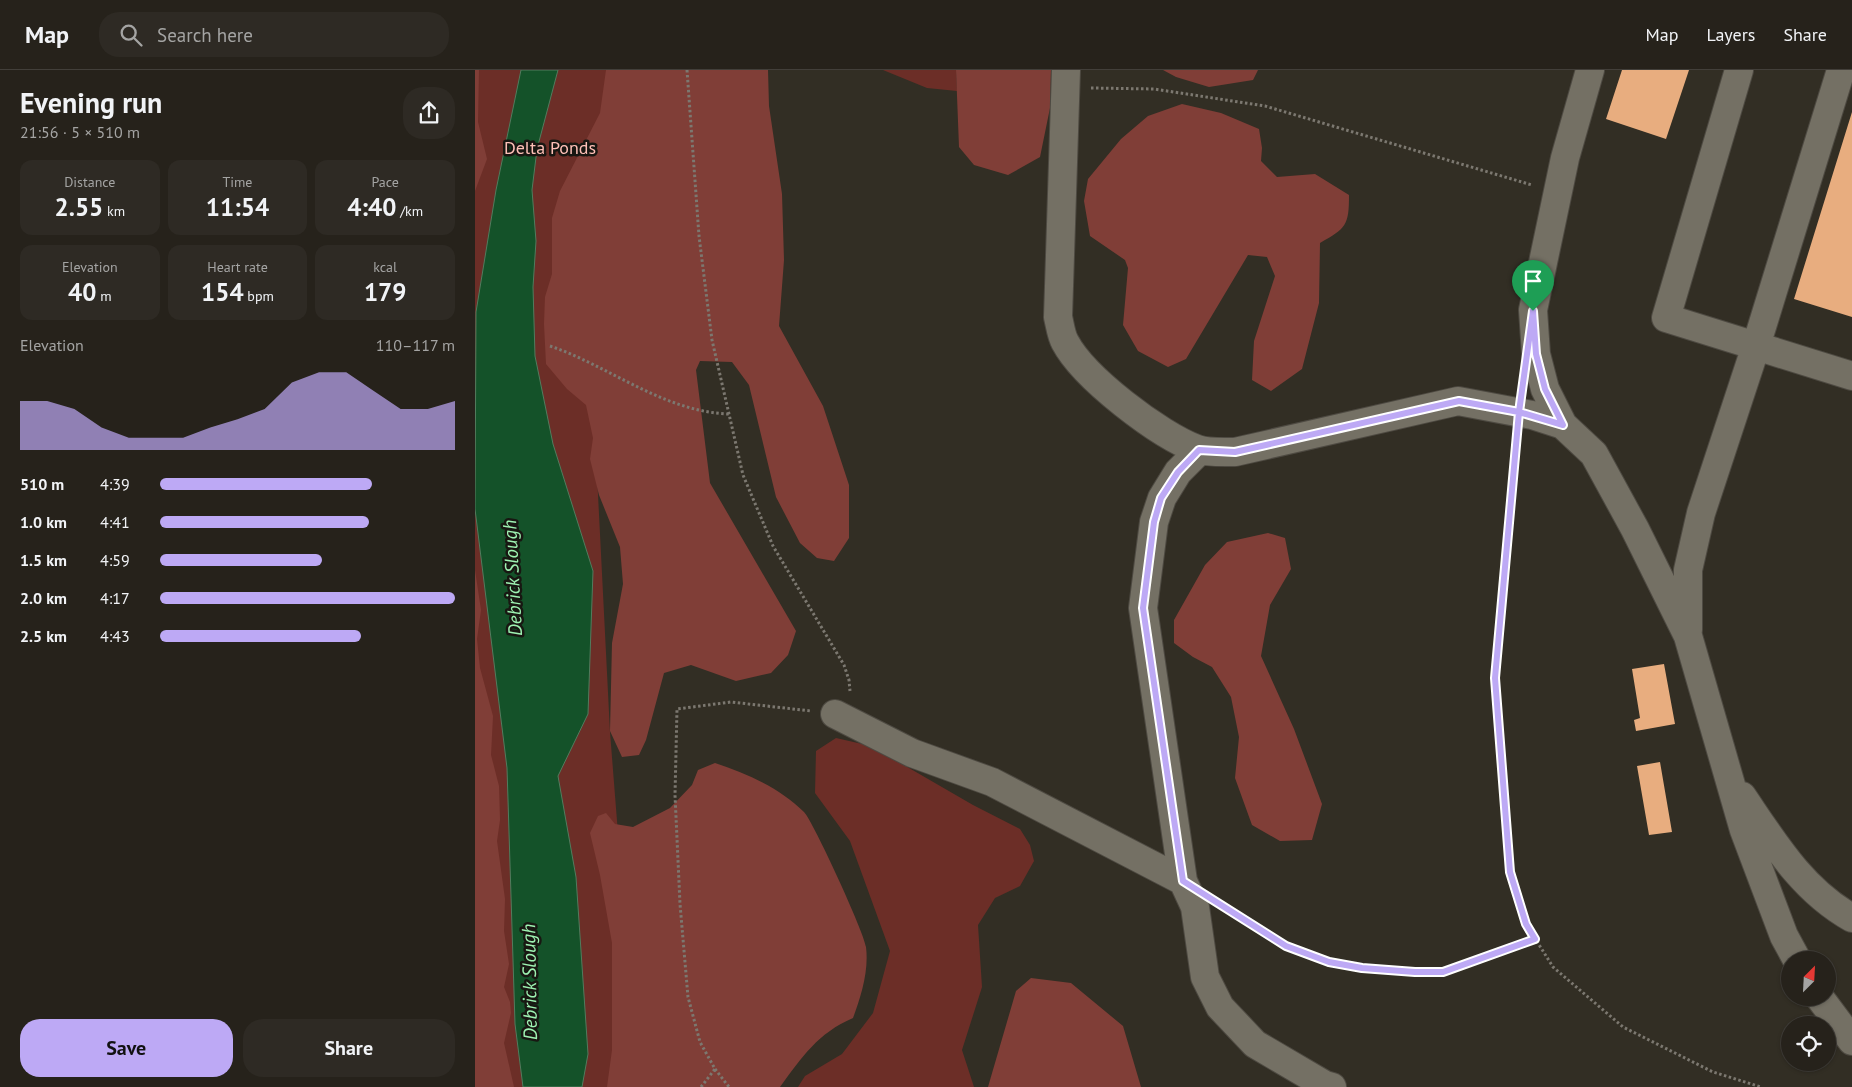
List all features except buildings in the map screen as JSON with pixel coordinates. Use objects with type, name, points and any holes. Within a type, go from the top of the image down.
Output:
[{"type":"lane","points":[[1590,70],[1565,158],[1533,311],[1536,354],[1545,389],[1563,425],[1594,454],[1635,528],[1688,636],[1744,830],[1773,907],[1793,951]]},
{"type":"lane","points":[[1739,70],[1666,318],[1852,376]]},
{"type":"lane","points":[[1688,636],[1688,570],[1701,513],[1841,70]]},
{"type":"lane","points":[[1066,79],[1058,316],[1065,342],[1098,382],[1167,436],[1199,450],[1235,452],[1459,401],[1519,412],[1563,425]]},
{"type":"lane","points":[[1199,450],[1178,472],[1161,498],[1154,522],[1143,608],[1183,881],[1195,907],[1205,977],[1220,1007],[1255,1044],[1331,1087]]},
{"type":"lane","points":[[835,714],[912,753],[992,782],[1183,881]]},
{"type":"lane","points":[[1730,779],[1793,870],[1810,889],[1852,918]]},
{"type":"lane","points":[[1826,1006],[1852,1041]]},
{"type":"path","points":[[687,70],[701,246],[712,340],[743,475],[773,546],[844,665],[849,680],[850,694],[835,714],[731,702],[677,708],[676,805],[680,904],[688,997],[700,1042],[715,1069],[729,1087]]},
{"type":"path","points":[[1066,79],[1154,89],[1265,106],[1558,193]]},
{"type":"path","points":[[549,346],[577,355],[638,387],[711,414],[729,414]]},
{"type":"path","points":[[1519,412],[1495,678],[1510,872],[1526,924],[1553,967],[1623,1027],[1713,1072],[1761,1087]]},
{"type":"path","points":[[1183,881],[1286,946],[1329,962],[1362,968],[1443,972],[1535,939]]},
{"type":"path","points":[[701,1087],[715,1069]]},
{"type":"green space","name":"Delta Ponds","points":[[475,70],[644,70],[589,316],[610,732],[638,1087],[493,1087],[475,708]]},
{"type":"green space","points":[[883,70],[956,70],[957,91],[927,88]]},
{"type":"green space","points":[[836,738],[871,746],[973,805],[1020,829],[1030,845],[1034,861],[1020,886],[995,898],[978,925],[982,987],[962,1050],[974,1087],[798,1087],[805,1076],[842,1054],[873,1013],[890,951],[850,841],[815,793],[816,751]]},
{"type":"shaded area","points":[[475,70],[479,70],[478,122],[487,159],[475,191]]},
{"type":"shaded area","points":[[606,70],[768,70],[769,106],[782,194],[784,260],[779,326],[823,406],[849,485],[849,538],[834,561],[817,558],[800,543],[776,497],[749,385],[732,362],[700,361],[696,370],[710,483],[796,631],[788,655],[771,673],[736,681],[691,665],[664,673],[646,740],[639,755],[622,757],[610,731],[612,643],[623,584],[620,547],[599,495],[590,459],[593,438],[586,405],[567,389],[546,364],[544,324],[545,297],[552,274],[552,218],[560,191],[600,113]]},
{"type":"shaded area","points":[[956,70],[1051,70],[1050,108],[1040,157],[1008,175],[974,165],[959,147]]},
{"type":"shaded area","points":[[1163,70],[1258,70],[1253,80],[1209,87],[1176,77]]},
{"type":"shaded area","points":[[1182,104],[1221,113],[1259,129],[1262,148],[1261,161],[1277,177],[1315,174],[1349,195],[1347,220],[1344,225],[1335,234],[1320,243],[1319,303],[1302,369],[1271,391],[1252,380],[1254,341],[1275,276],[1267,257],[1248,255],[1186,359],[1168,367],[1138,351],[1123,325],[1128,268],[1125,260],[1090,236],[1084,201],[1088,179],[1121,139],[1148,116]]},
{"type":"shaded area","points":[[1268,533],[1285,538],[1291,569],[1270,605],[1261,656],[1294,729],[1322,804],[1312,840],[1280,841],[1252,825],[1235,778],[1239,737],[1231,697],[1212,667],[1193,657],[1174,643],[1174,620],[1205,565],[1227,542]]},
{"type":"shaded area","points":[[475,570],[481,610],[477,639],[480,668],[493,716],[491,755],[499,786],[500,820],[497,841],[505,899],[504,931],[509,964],[504,987],[510,1002],[511,1013],[504,1043],[514,1087],[475,1087]]},
{"type":"shaded area","points":[[715,763],[739,771],[773,789],[795,803],[809,820],[848,901],[866,947],[865,974],[856,1010],[853,1018],[830,1031],[812,1047],[780,1087],[607,1087],[612,1050],[612,943],[600,875],[590,833],[598,816],[606,813],[615,824],[633,827],[670,808],[692,785],[698,770]]},
{"type":"shaded area","points":[[1031,978],[1071,983],[1123,1026],[1141,1087],[988,1087],[1016,991]]},
{"type":"water","name":"Debrick Slough","points":[[521,70],[558,70],[537,149],[532,190],[536,241],[533,287],[535,356],[553,444],[593,571],[588,714],[558,776],[576,877],[588,1054],[582,1087],[523,1087],[515,1024],[507,768],[475,509],[476,312],[496,190]]},
{"type":"route","points":[[1533,311],[1519,412],[1459,401],[1235,452],[1199,450],[1178,472],[1161,498],[1154,522],[1143,608],[1183,881],[1286,946],[1329,962],[1362,968],[1443,972],[1535,939],[1526,924],[1510,872],[1495,678],[1519,412],[1563,425],[1545,389],[1536,354],[1533,311]]}]
